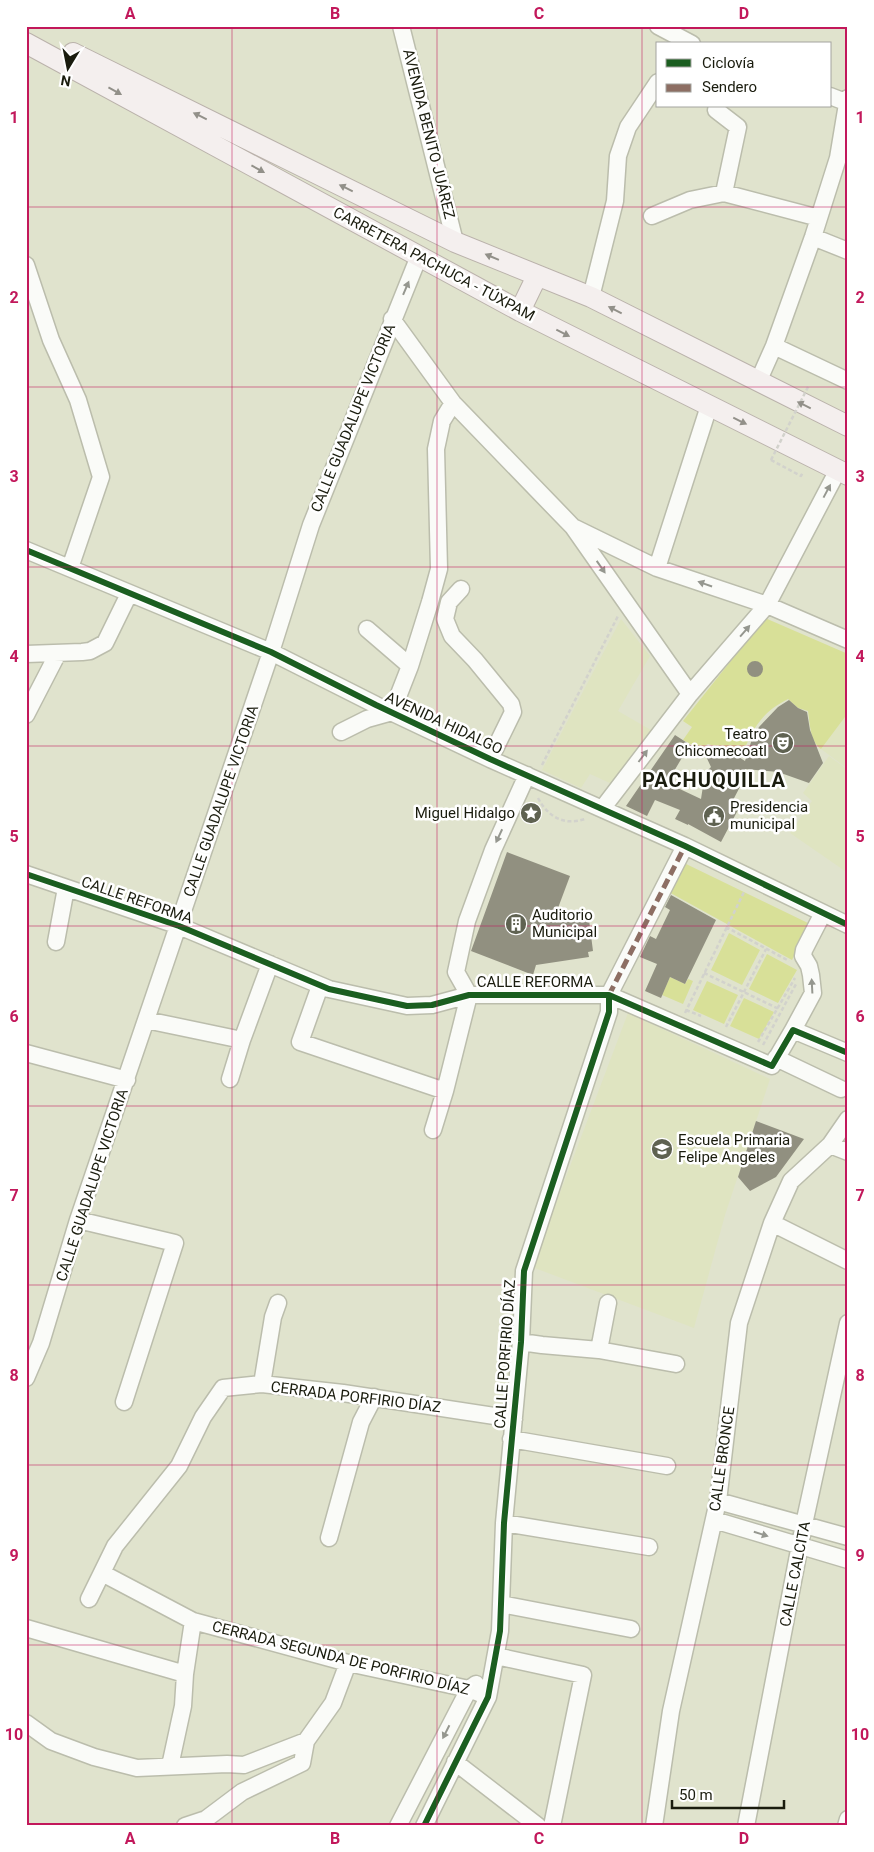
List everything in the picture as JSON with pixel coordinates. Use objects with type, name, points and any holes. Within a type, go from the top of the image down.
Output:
[{"type":"main road","name":"CARRETERA PACHUCA - TÚXPAM","points":[[27,40],[455,242],[590,297],[848,426]]},
{"type":"main road","name":"CARRETERA PACHUCA - TÚXPAM","points":[[27,40],[520,311],[843,472]]},
{"type":"main road","points":[[520,311],[537,276]]},
{"type":"street","points":[[658,26],[684,42]]},
{"type":"street","name":"AVENIDA BENITO JUÁREZ","points":[[404,28],[455,242]]},
{"type":"street","points":[[590,297],[615,201],[618,156],[628,127],[656,85]]},
{"type":"street","points":[[758,382],[774,346],[819,218],[843,160],[847,101],[832,97]]},
{"type":"street","points":[[716,110],[738,127],[724,193]]},
{"type":"street","points":[[652,216],[690,200],[724,193],[819,218]]},
{"type":"street","points":[[813,237],[848,251]]},
{"type":"street","name":"CALLE GUADALUPE VICTORIA","points":[[26,1378],[41,1343],[78,1220],[271,652],[311,525],[419,256]]},
{"type":"street","points":[[26,265],[32,300],[78,400],[101,477],[70,568]]},
{"type":"street","points":[[392,320],[453,403],[573,527],[690,694]]},
{"type":"street","points":[[774,346],[848,381]]},
{"type":"street","points":[[341,732],[367,720],[392,712],[410,666],[439,569],[436,449],[442,422],[453,403]]},
{"type":"street","points":[[657,568],[710,406]]},
{"type":"street","points":[[602,809],[690,694],[768,605],[843,472]]},
{"type":"street","points":[[573,527],[657,568],[768,605],[848,640]]},
{"type":"street","name":"AVENIDA HIDALGO","points":[[26,550],[271,652],[490,759],[685,846],[848,925]]},
{"type":"street","points":[[462,589],[449,602],[445,618],[452,636],[475,660],[511,704],[513,712],[490,759]]},
{"type":"street","points":[[26,654],[90,651],[105,643],[129,594]]},
{"type":"street","points":[[366,629],[410,666]]},
{"type":"street","points":[[26,715],[58,653]]},
{"type":"street","points":[[433,1130],[445,1091],[469,995],[456,972],[467,921],[493,850],[531,777]]},
{"type":"street","name":"CALLE PORFIRIO DÍAZ","points":[[424,1826],[488,1696],[500,1631],[504,1523],[522,1342],[524,1271],[609,1012],[609,995],[685,846]]},
{"type":"street","name":"CALLE REFORMA","points":[[26,874],[179,926],[320,986],[407,1006],[432,1005],[469,995],[609,995],[772,1066],[776,1058]]},
{"type":"street","points":[[56,942],[66,888]]},
{"type":"street","points":[[823,913],[804,950],[803,956],[809,966],[813,993],[776,1058],[841,1089]]},
{"type":"street","points":[[230,1079],[270,964]]},
{"type":"street","points":[[320,986],[300,1042],[445,1091]]},
{"type":"street","points":[[146,1020],[242,1040]]},
{"type":"street","points":[[793,1030],[848,1053]]},
{"type":"street","points":[[26,1053],[127,1080]]},
{"type":"street","name":"CALLE BRONCE","points":[[654,1826],[671,1711],[718,1501],[740,1323],[772,1223],[791,1181],[830,1144],[848,1119]]},
{"type":"street","points":[[830,1144],[848,1152]]},
{"type":"street","points":[[78,1220],[175,1243],[124,1402]]},
{"type":"street","points":[[772,1223],[848,1260]]},
{"type":"street","points":[[262,1384],[273,1317],[278,1303]]},
{"type":"street","points":[[599,1350],[608,1303]]},
{"type":"street","name":"CALLE CALCITA","points":[[746,1826],[804,1524],[848,1323]]},
{"type":"street","points":[[522,1342],[599,1350],[676,1364]]},
{"type":"street","name":"CERRADA PORFIRIO DÍAZ","points":[[102,1573],[115,1546],[178,1466],[203,1417],[223,1388],[262,1384],[343,1392],[514,1418]]},
{"type":"street","points":[[329,1538],[361,1422],[374,1397]]},
{"type":"street","points":[[511,1439],[667,1466]]},
{"type":"street","points":[[718,1501],[848,1537]]},
{"type":"street","points":[[714,1520],[848,1560]]},
{"type":"street","points":[[504,1523],[649,1547]]},
{"type":"street","points":[[89,1599],[102,1573],[193,1621],[185,1674],[184,1706],[170,1766]]},
{"type":"street","points":[[501,1604],[631,1629]]},
{"type":"street","name":"CERRADA SEGUNDA DE PORFIRIO DÍAZ","points":[[193,1621],[348,1663],[469,1689],[488,1696]]},
{"type":"street","points":[[26,1628],[185,1674]]},
{"type":"street","points":[[185,1826],[206,1819],[242,1792],[302,1763],[306,1741],[333,1702],[348,1663]]},
{"type":"street","points":[[398,1826],[469,1689],[494,1664],[583,1675],[552,1826]]},
{"type":"street","points":[[26,1723],[51,1741],[94,1757],[137,1768],[244,1765],[306,1741]]},
{"type":"street","points":[[455,1762],[538,1826]]},
{"type":"street","points":[[242,1792],[244,1765]]},
{"type":"street","points":[[846,1826],[848,1819]]},
{"type":"path","points":[[801,476],[771,460],[809,385]]},
{"type":"path","points":[[531,777],[625,601]]},
{"type":"path","points":[[692,1018],[684,1014],[745,890]]},
{"type":"path","points":[[726,927],[792,963]]},
{"type":"path","points":[[718,1024],[726,1027],[766,949]]},
{"type":"path","points":[[704,973],[782,1010]]},
{"type":"path","points":[[751,1038],[759,1042],[796,976]]},
{"type":"path","points":[[761,1048],[798,981]]},
{"type":"path","points":[[686,1010],[702,1017]]},
{"type":"shaded area","points":[[621,619],[650,656],[618,711],[651,730],[612,784],[590,774],[581,788],[542,770]]},
{"type":"shaded area","points":[[848,713],[848,769],[821,749]]},
{"type":"shaded area","points":[[829,756],[848,770],[848,868],[845,871],[790,833],[812,801],[803,793]]},
{"type":"shaded area","name":"Escuela Primaria Felipe Angeles","points":[[628,1013],[770,1079],[725,1215],[694,1328],[532,1267]]},
{"type":"green space","points":[[765,618],[848,654],[848,713],[821,749],[817,746],[813,737],[808,711],[798,708],[788,699],[771,709],[759,722],[742,755],[708,744],[699,749],[683,740],[692,727],[683,721]]},
{"type":"green space","points":[[682,862],[810,924],[792,960],[667,891]]},
{"type":"green space","points":[[729,933],[760,950],[742,985],[711,970]]},
{"type":"green space","points":[[767,954],[797,970],[778,1003],[749,989]]},
{"type":"green space","points":[[670,977],[685,984],[688,979],[693,981],[683,1004],[662,995]]},
{"type":"green space","points":[[707,981],[738,995],[724,1024],[693,1010]]},
{"type":"green space","points":[[744,998],[774,1012],[759,1039],[730,1026]]},
{"type":"building","points":[[752,661],[758,661],[763,666],[761,675],[752,677],[747,672],[747,666]]},
{"type":"building","points":[[789,700],[798,708],[807,712],[810,730],[823,763],[809,783],[778,772],[745,769],[743,781],[731,804],[739,808],[721,842],[675,819],[680,810],[655,800],[647,816],[626,806],[675,735],[692,746],[685,757],[683,756],[667,783],[701,799],[705,773],[711,767],[703,750],[716,746],[728,750],[745,761],[752,739],[759,727],[778,707]]},
{"type":"building","name":"Auditorio Municipal","points":[[507,852],[570,876],[555,916],[588,912],[593,951],[588,952],[589,957],[536,965],[533,975],[471,951]]},
{"type":"building","points":[[671,895],[716,920],[685,984],[670,977],[661,998],[645,991],[657,964],[640,957],[650,936],[656,939],[670,910],[665,907]]},
{"type":"building","points":[[756,1121],[804,1139],[776,1177],[750,1191],[738,1177]]},
{"type":"marked path","points":[[609,995],[685,846]]},
{"type":"cycle path","points":[[26,550],[271,652],[376,705],[490,759],[685,846],[848,925]]},
{"type":"cycle path","points":[[26,874],[179,926],[329,989],[407,1006],[432,1005],[469,995],[609,995],[772,1066],[793,1030],[848,1053]]},
{"type":"cycle path","points":[[424,1826],[488,1697],[500,1631],[504,1523],[521,1342],[524,1271],[609,1012],[609,995]]},
{"type":"place","name":"Teatro Chicomecoatl","points":[[783,743]]},
{"type":"place","name":"Miguel Hidalgo","points":[[531,813]]},
{"type":"place","name":"Presidencia municipal","points":[[714,816]]},
{"type":"place","name":"Auditorio Municipal","points":[[516,924]]},
{"type":"place","name":"Escuela Primaria Felipe Angeles","points":[[662,1149]]},
{"type":"district","name":"PACHUQUILLA","points":[[714,780]]}]
